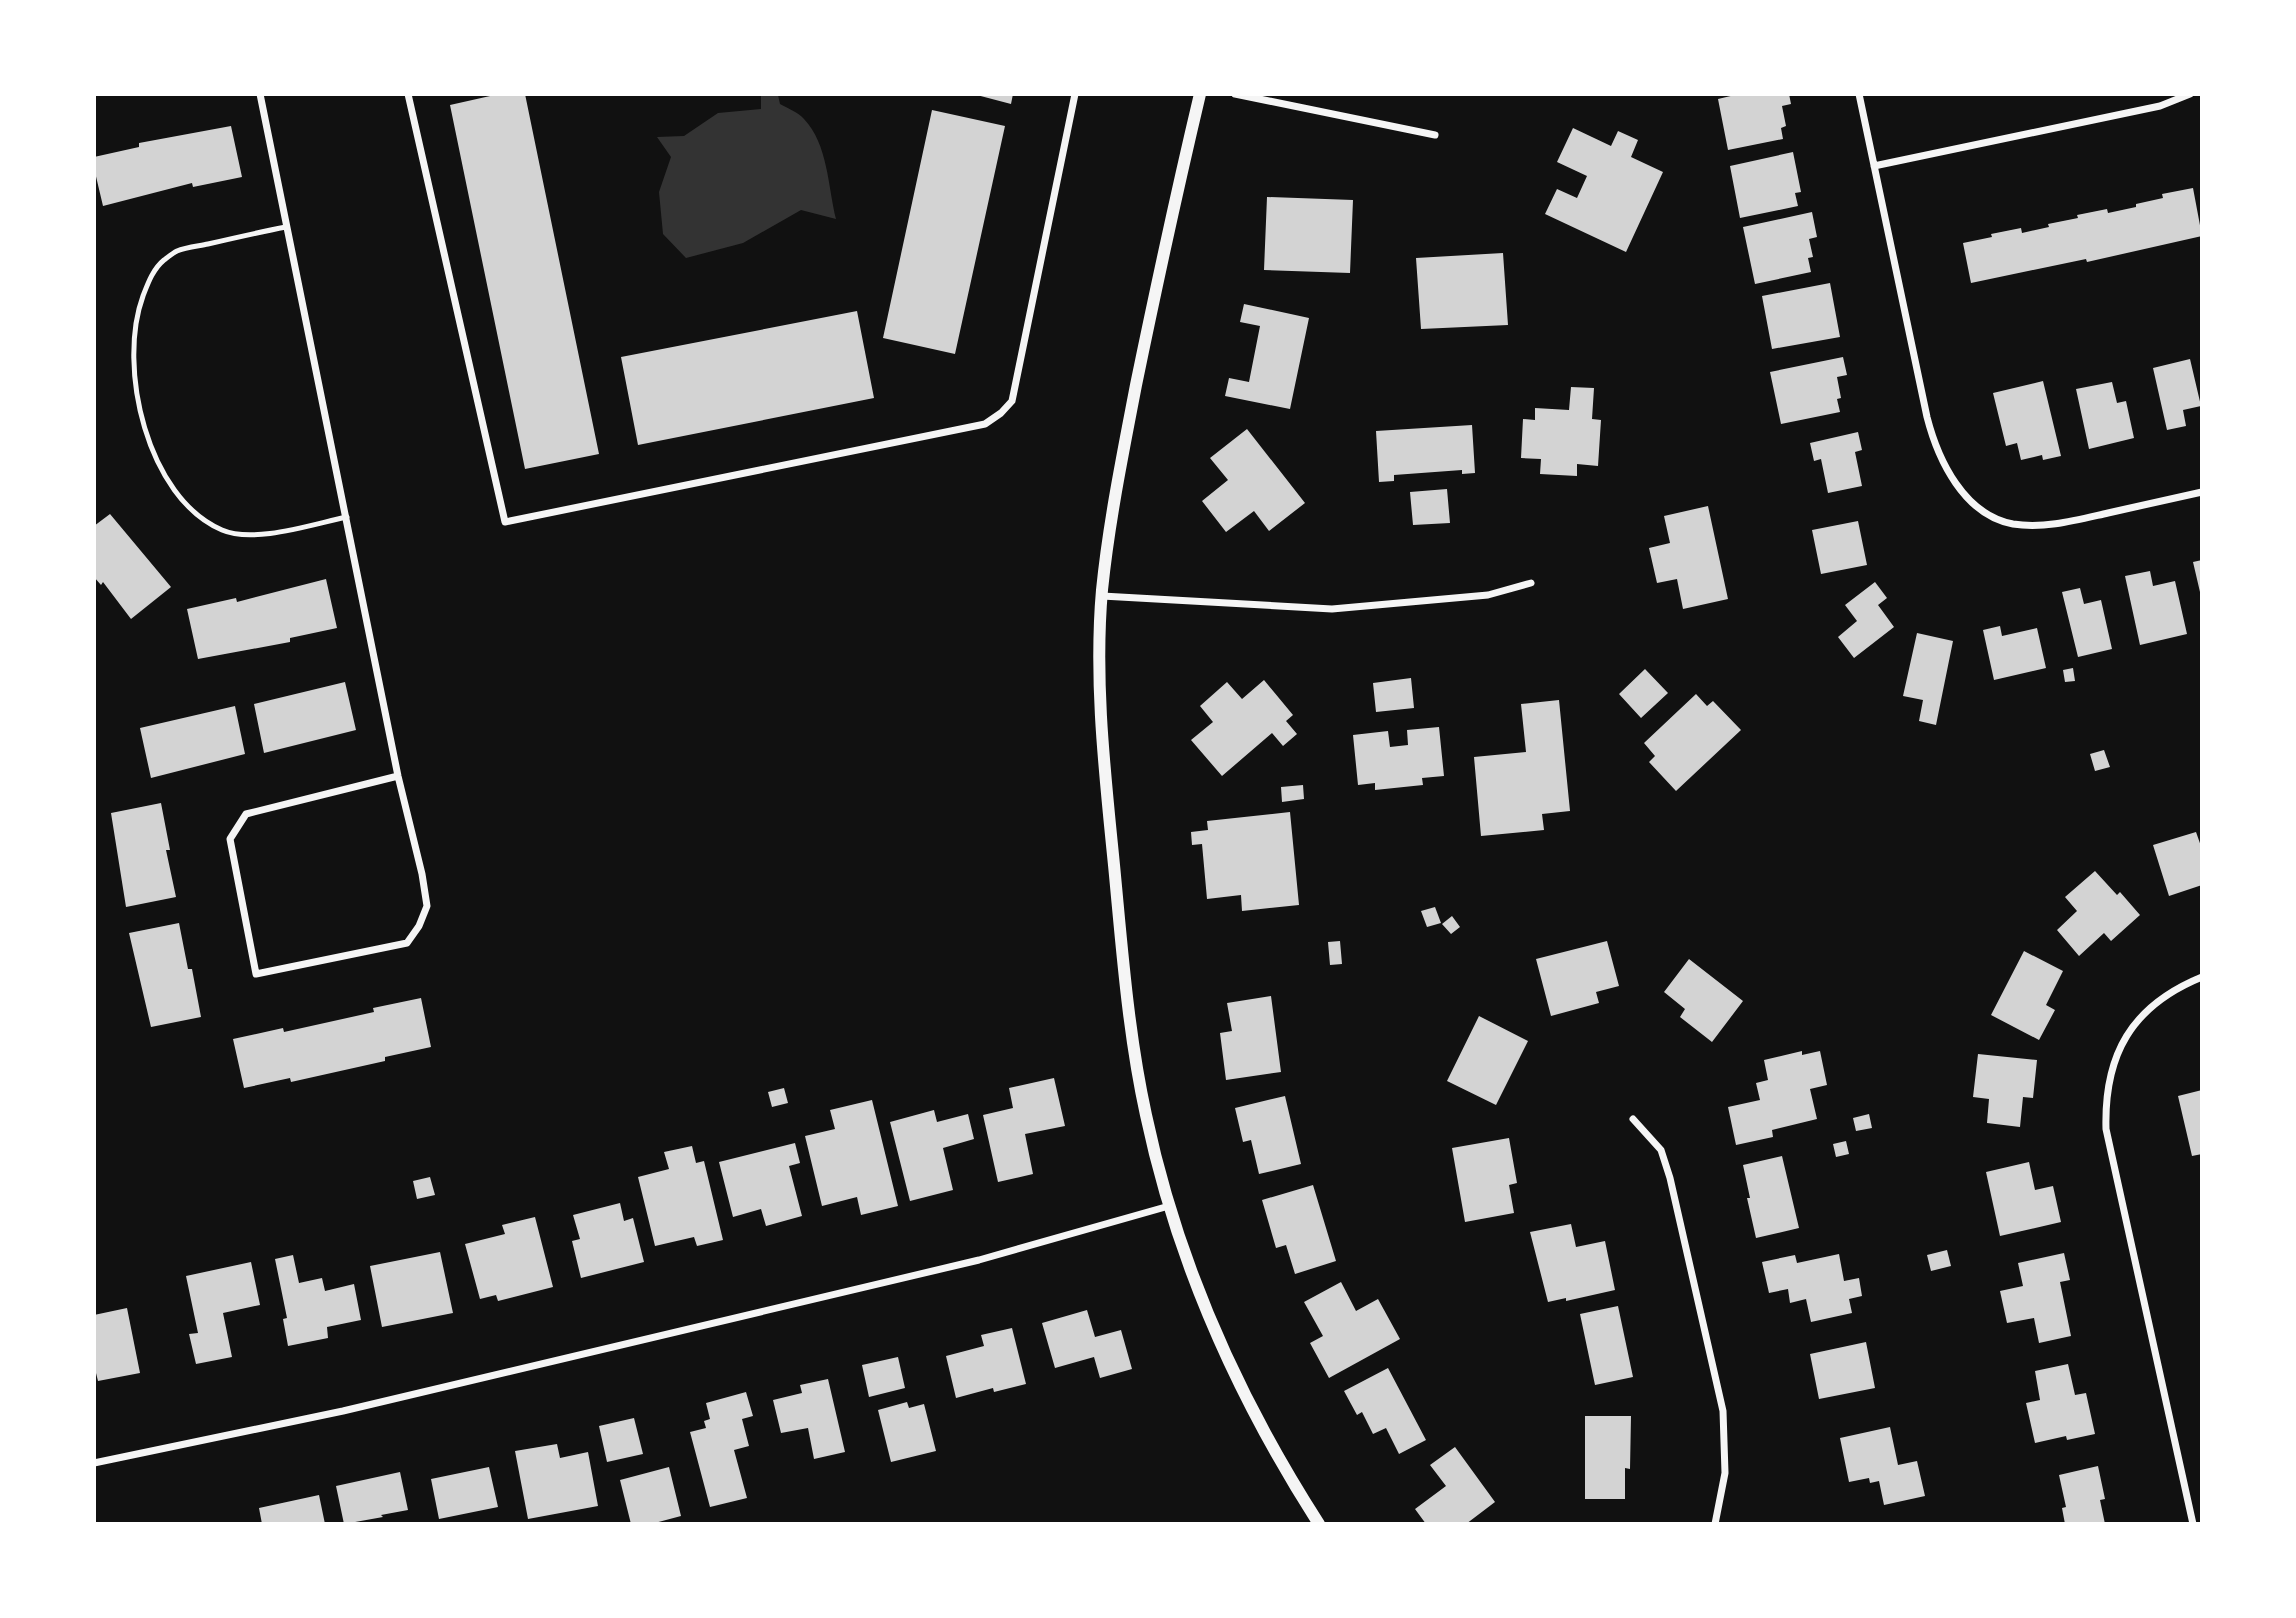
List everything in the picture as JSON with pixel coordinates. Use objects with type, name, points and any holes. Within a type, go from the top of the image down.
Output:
[{"type":"street","points":[[260,94],[398,776],[427,906],[419,926],[407,943],[256,974],[230,839],[246,814],[398,776]]},
{"type":"street","points":[[408,94],[505,522],[985,424],[1000,413],[1012,401],[1075,94]]},
{"type":"street","points":[[1200,94],[1163,253],[1123,452],[1102,596],[1102,719],[1120,924],[1136,1061],[1154,1153],[1190,1272],[1236,1378],[1282,1464],[1319,1524]]},
{"type":"street","points":[[1235,94],[1435,135]]},
{"type":"street","points":[[1859,94],[1934,445],[1947,472],[1965,496],[1988,513],[2010,523],[2054,524],[2202,492]]},
{"type":"street","points":[[1874,166],[2160,106],[2190,94]]},
{"type":"street","points":[[1102,596],[1203,604],[1332,609],[1488,595],[1531,583]]},
{"type":"street","points":[[2193,1524],[2106,1129],[2108,1082],[2124,1038],[2143,1015],[2166,996],[2202,977]]},
{"type":"street","points":[[1633,1119],[1661,1150],[1670,1178],[1723,1411],[1725,1473],[1715,1524]]},
{"type":"street","points":[[94,1462],[343,1411],[979,1261],[1169,1206]]},
{"type":"lane","points":[[286,227],[177,251],[162,262],[149,280],[139,307],[133,371],[140,405],[158,461],[178,496],[198,517],[223,531],[249,535],[347,517]]},
{"type":"shaded area","points":[[761,95],[778,95],[780,104],[799,114],[812,129],[823,153],[836,219],[801,210],[743,243],[686,258],[663,234],[659,192],[671,157],[657,137],[684,136],[718,113],[761,109]]},
{"type":"building","points":[[499,94],[525,94],[599,454],[525,469],[450,105]]},
{"type":"building","points":[[973,94],[1013,94],[1011,104]]},
{"type":"building","points":[[1739,94],[1789,94],[1791,104],[1782,106],[1786,126],[1781,128],[1783,139],[1728,150],[1718,99]]},
{"type":"building","points":[[932,110],[1005,126],[955,354],[883,338]]},
{"type":"building","points":[[231,126],[242,177],[193,187],[192,183],[103,206],[94,157],[139,147],[139,143]]},
{"type":"building","points":[[1573,128],[1611,146],[1618,131],[1638,140],[1631,157],[1663,172],[1626,252],[1545,214],[1557,189],[1577,198],[1587,176],[1557,162]]},
{"type":"building","points":[[1793,152],[1801,192],[1795,193],[1798,206],[1740,218],[1730,166]]},
{"type":"building","points":[[2193,188],[2202,236],[2087,262],[2086,259],[1971,283],[1963,243],[2021,228],[2022,233],[2049,227],[2048,224],[2078,218],[2077,215],[2107,209],[2108,213],[2136,207],[2136,204],[2163,198],[2162,194]]},
{"type":"building","points":[[1267,197],[1353,200],[1350,273],[1264,270]]},
{"type":"building","points":[[1812,212],[1817,237],[1809,239],[1813,257],[1808,258],[1811,272],[1755,284],[1743,227]]},
{"type":"building","points":[[1503,253],[1508,325],[1421,329],[1416,258]]},
{"type":"building","points":[[1830,283],[1840,337],[1772,349],[1762,296]]},
{"type":"building","points":[[1244,304],[1309,318],[1290,409],[1225,396],[1229,378],[1249,382],[1260,326],[1240,322]]},
{"type":"building","points":[[857,311],[874,398],[638,445],[621,357]]},
{"type":"building","points":[[1843,357],[1847,375],[1837,377],[1841,398],[1837,399],[1840,412],[1781,424],[1770,372]]},
{"type":"building","points":[[2190,359],[2201,406],[2183,410],[2186,426],[2167,430],[2153,368]]},
{"type":"building","points":[[2043,381],[2061,456],[2043,460],[2042,455],[2021,460],[2017,443],[2006,446],[1993,393]]},
{"type":"building","points":[[2112,382],[2117,403],[2126,401],[2134,438],[2089,449],[2076,389]]},
{"type":"building","points":[[1571,387],[1594,388],[1592,419],[1601,420],[1598,466],[1577,464],[1577,476],[1540,474],[1541,459],[1521,458],[1523,419],[1535,420],[1535,408],[1569,410]]},
{"type":"building","points":[[1472,425],[1475,473],[1462,474],[1462,470],[1394,475],[1394,481],[1379,482],[1376,431]]},
{"type":"building","points":[[1247,429],[1305,503],[1269,531],[1254,511],[1226,532],[1202,501],[1228,480],[1210,458]]},
{"type":"building","points":[[1858,432],[1862,450],[1855,452],[1862,486],[1828,493],[1821,459],[1814,461],[1810,443]]},
{"type":"building","points":[[1447,489],[1450,523],[1413,525],[1410,492]]},
{"type":"building","points":[[1708,506],[1728,599],[1683,609],[1677,579],[1657,583],[1649,548],[1670,543],[1664,516]]},
{"type":"building","points":[[110,514],[171,587],[131,619],[103,582],[101,585],[94,577],[94,526]]},
{"type":"building","points":[[1858,521],[1867,565],[1821,574],[1812,530]]},
{"type":"building","points":[[2202,560],[2202,592],[2200,592],[2193,562]]},
{"type":"building","points":[[2150,571],[2153,586],[2175,581],[2187,634],[2140,645],[2125,576]]},
{"type":"building","points":[[326,579],[337,628],[290,638],[290,642],[198,659],[187,609],[236,598],[237,602]]},
{"type":"building","points":[[1875,582],[1887,598],[1878,605],[1894,627],[1854,658],[1838,637],[1857,621],[1845,605]]},
{"type":"building","points":[[2080,588],[2084,604],[2101,600],[2112,649],[2078,657],[2062,592]]},
{"type":"building","points":[[2000,626],[2002,636],[2037,628],[2046,668],[1994,680],[1983,630]]},
{"type":"building","points":[[1917,633],[1953,641],[1936,725],[1919,721],[1923,700],[1903,696]]},
{"type":"building","points":[[2073,668],[2075,681],[2065,682],[2063,670]]},
{"type":"building","points":[[1645,669],[1668,693],[1641,718],[1619,694]]},
{"type":"building","points":[[1411,678],[1414,708],[1376,712],[1373,683]]},
{"type":"building","points":[[1264,680],[1293,715],[1286,721],[1297,734],[1283,746],[1272,733],[1222,776],[1191,740],[1213,722],[1200,706],[1227,682],[1242,699]]},
{"type":"building","points":[[345,682],[356,730],[264,753],[254,704]]},
{"type":"building","points":[[1696,694],[1707,706],[1713,701],[1741,730],[1676,791],[1649,762],[1655,756],[1644,743]]},
{"type":"building","points":[[1559,700],[1570,811],[1542,814],[1544,830],[1481,836],[1474,757],[1526,752],[1521,704]]},
{"type":"building","points":[[235,706],[245,754],[151,778],[140,728]]},
{"type":"building","points":[[1439,727],[1444,776],[1422,778],[1423,785],[1375,790],[1375,783],[1358,785],[1353,735],[1388,731],[1390,747],[1408,745],[1407,730]]},
{"type":"building","points":[[2104,750],[2110,767],[2095,771],[2090,754]]},
{"type":"building","points":[[1303,785],[1304,799],[1282,802],[1281,787]]},
{"type":"building","points":[[161,803],[170,850],[166,850],[176,897],[126,907],[111,813]]},
{"type":"building","points":[[1290,812],[1299,905],[1242,911],[1241,895],[1207,899],[1202,844],[1192,845],[1191,832],[1208,830],[1207,821]]},
{"type":"building","points":[[2196,832],[2202,849],[2202,885],[2169,896],[2153,845]]},
{"type":"building","points":[[2095,871],[2117,895],[2120,892],[2140,915],[2111,941],[2104,933],[2079,956],[2057,930],[2077,911],[2065,897]]},
{"type":"building","points":[[1435,907],[1441,923],[1427,927],[1421,911]]},
{"type":"building","points":[[1452,916],[1460,927],[1451,934],[1442,924]]},
{"type":"building","points":[[179,923],[188,969],[192,969],[201,1017],[151,1027],[129,933]]},
{"type":"building","points":[[1340,941],[1342,964],[1330,965],[1328,942]]},
{"type":"building","points":[[1607,941],[1619,986],[1596,992],[1599,1003],[1551,1016],[1536,959]]},
{"type":"building","points":[[2024,951],[2063,971],[2046,1005],[2055,1010],[2039,1040],[1991,1015]]},
{"type":"building","points":[[1689,959],[1743,1001],[1712,1042],[1680,1017],[1685,1009],[1664,992]]},
{"type":"building","points":[[1271,996],[1281,1072],[1226,1080],[1220,1033],[1232,1031],[1227,1003]]},
{"type":"building","points":[[421,998],[431,1047],[385,1057],[385,1061],[291,1082],[290,1078],[244,1088],[233,1039],[283,1028],[284,1032],[374,1012],[373,1008]]},
{"type":"building","points":[[1479,1016],[1528,1041],[1496,1105],[1447,1081]]},
{"type":"building","points":[[1802,1051],[1802,1055],[1820,1051],[1827,1085],[1810,1089],[1817,1119],[1772,1130],[1773,1137],[1736,1145],[1728,1107],[1760,1100],[1756,1083],[1768,1080],[1764,1060]]},
{"type":"building","points":[[1978,1054],[2037,1060],[2033,1098],[2023,1097],[2020,1127],[1987,1123],[1989,1099],[1973,1097]]},
{"type":"building","points":[[1054,1078],[1065,1126],[1025,1134],[1033,1174],[998,1182],[983,1115],[1013,1108],[1009,1088]]},
{"type":"building","points":[[784,1088],[788,1103],[772,1107],[768,1092]]},
{"type":"building","points":[[2202,1090],[2202,1154],[2192,1156],[2178,1096]]},
{"type":"building","points":[[1285,1096],[1301,1164],[1259,1174],[1251,1140],[1243,1142],[1235,1108]]},
{"type":"building","points":[[872,1100],[898,1206],[861,1215],[857,1197],[822,1206],[805,1136],[835,1129],[830,1110]]},
{"type":"building","points":[[934,1110],[937,1122],[968,1114],[974,1139],[943,1148],[953,1190],[910,1201],[890,1122]]},
{"type":"building","points":[[1869,1114],[1872,1128],[1856,1131],[1853,1118]]},
{"type":"building","points":[[1509,1138],[1517,1183],[1509,1185],[1514,1213],[1465,1222],[1452,1148]]},
{"type":"building","points":[[1846,1141],[1849,1154],[1836,1157],[1833,1144]]},
{"type":"building","points":[[795,1143],[800,1163],[789,1166],[802,1216],[766,1226],[761,1209],[733,1217],[719,1162]]},
{"type":"building","points":[[692,1146],[696,1163],[704,1161],[723,1240],[697,1246],[694,1237],[655,1246],[638,1177],[669,1169],[664,1152]]},
{"type":"building","points":[[1782,1156],[1799,1228],[1756,1238],[1743,1165]]},
{"type":"building","points":[[2029,1162],[2035,1190],[2053,1186],[2061,1222],[2000,1236],[1986,1172]]},
{"type":"building","points":[[430,1177],[435,1195],[417,1199],[413,1181]]},
{"type":"building","points":[[1313,1185],[1336,1261],[1295,1274],[1286,1245],[1276,1248],[1262,1200]]},
{"type":"building","points":[[620,1203],[624,1221],[633,1218],[644,1262],[581,1278],[572,1241],[580,1239],[573,1215]]},
{"type":"building","points":[[535,1217],[553,1287],[498,1301],[496,1295],[480,1299],[465,1244],[505,1234],[502,1225]]},
{"type":"building","points":[[1571,1224],[1576,1247],[1605,1241],[1615,1290],[1566,1301],[1566,1298],[1548,1302],[1530,1232]]},
{"type":"building","points":[[1947,1250],[1951,1266],[1931,1271],[1927,1255]]},
{"type":"building","points":[[440,1252],[453,1313],[382,1327],[370,1266]]},
{"type":"building","points":[[2064,1253],[2070,1280],[2060,1282],[2071,1336],[2039,1343],[2034,1318],[2007,1323],[2000,1291],[2023,1286],[2018,1263]]},
{"type":"building","points":[[1839,1254],[1844,1281],[1859,1278],[1862,1296],[1849,1299],[1852,1313],[1811,1322],[1806,1299],[1790,1303],[1788,1289],[1769,1293],[1762,1262],[1795,1255],[1797,1263]]},
{"type":"building","points":[[293,1255],[299,1283],[322,1278],[325,1291],[354,1284],[361,1320],[327,1327],[328,1338],[288,1346],[283,1319],[287,1318],[275,1259]]},
{"type":"building","points":[[251,1262],[260,1305],[223,1313],[232,1357],[196,1364],[189,1334],[198,1333],[186,1276]]},
{"type":"building","points":[[1341,1282],[1356,1311],[1378,1299],[1400,1339],[1329,1378],[1310,1343],[1323,1336],[1304,1302]]},
{"type":"building","points":[[1618,1306],[1633,1377],[1595,1385],[1580,1314]]},
{"type":"building","points":[[127,1308],[140,1373],[98,1381],[94,1365],[94,1315]]},
{"type":"building","points":[[1087,1310],[1095,1337],[1121,1330],[1132,1369],[1100,1378],[1094,1357],[1055,1368],[1042,1323]]},
{"type":"building","points":[[1012,1328],[1026,1384],[994,1392],[993,1388],[956,1398],[946,1356],[984,1346],[981,1335]]},
{"type":"building","points":[[1866,1342],[1875,1388],[1819,1399],[1810,1354]]},
{"type":"building","points":[[898,1357],[905,1388],[869,1397],[862,1365]]},
{"type":"building","points":[[2068,1364],[2075,1395],[2086,1393],[2095,1434],[2067,1440],[2066,1436],[2035,1443],[2026,1403],[2040,1400],[2035,1371]]},
{"type":"building","points":[[1388,1368],[1426,1440],[1399,1454],[1386,1428],[1373,1434],[1362,1412],[1357,1415],[1344,1391]]},
{"type":"building","points":[[828,1379],[845,1452],[814,1459],[808,1428],[781,1433],[773,1400],[802,1393],[800,1385]]},
{"type":"building","points":[[746,1392],[753,1416],[742,1419],[749,1446],[734,1450],[747,1498],[710,1507],[690,1432],[706,1428],[704,1421],[710,1419],[706,1403]]},
{"type":"building","points":[[907,1402],[909,1408],[924,1404],[936,1451],[891,1462],[878,1410]]},
{"type":"building","points":[[1585,1416],[1631,1416],[1630,1469],[1625,1468],[1625,1499],[1585,1499]]},
{"type":"building","points":[[634,1418],[643,1454],[607,1462],[599,1426]]},
{"type":"building","points":[[1890,1427],[1898,1465],[1917,1461],[1925,1496],[1884,1505],[1879,1481],[1870,1483],[1869,1478],[1849,1482],[1840,1438]]},
{"type":"building","points":[[557,1444],[560,1458],[588,1452],[598,1506],[528,1519],[515,1451]]},
{"type":"building","points":[[1455,1447],[1495,1502],[1466,1524],[1426,1524],[1415,1509],[1446,1486],[1430,1465]]},
{"type":"building","points":[[2098,1466],[2105,1499],[2100,1500],[2105,1524],[2065,1524],[2062,1508],[2066,1507],[2059,1475]]},
{"type":"building","points":[[489,1467],[498,1507],[439,1519],[431,1479]]},
{"type":"building","points":[[669,1467],[681,1516],[651,1524],[631,1524],[620,1480]]},
{"type":"building","points":[[400,1472],[408,1510],[344,1524],[336,1486]]},
{"type":"building","points":[[319,1495],[325,1524],[262,1524],[259,1508]]}]
